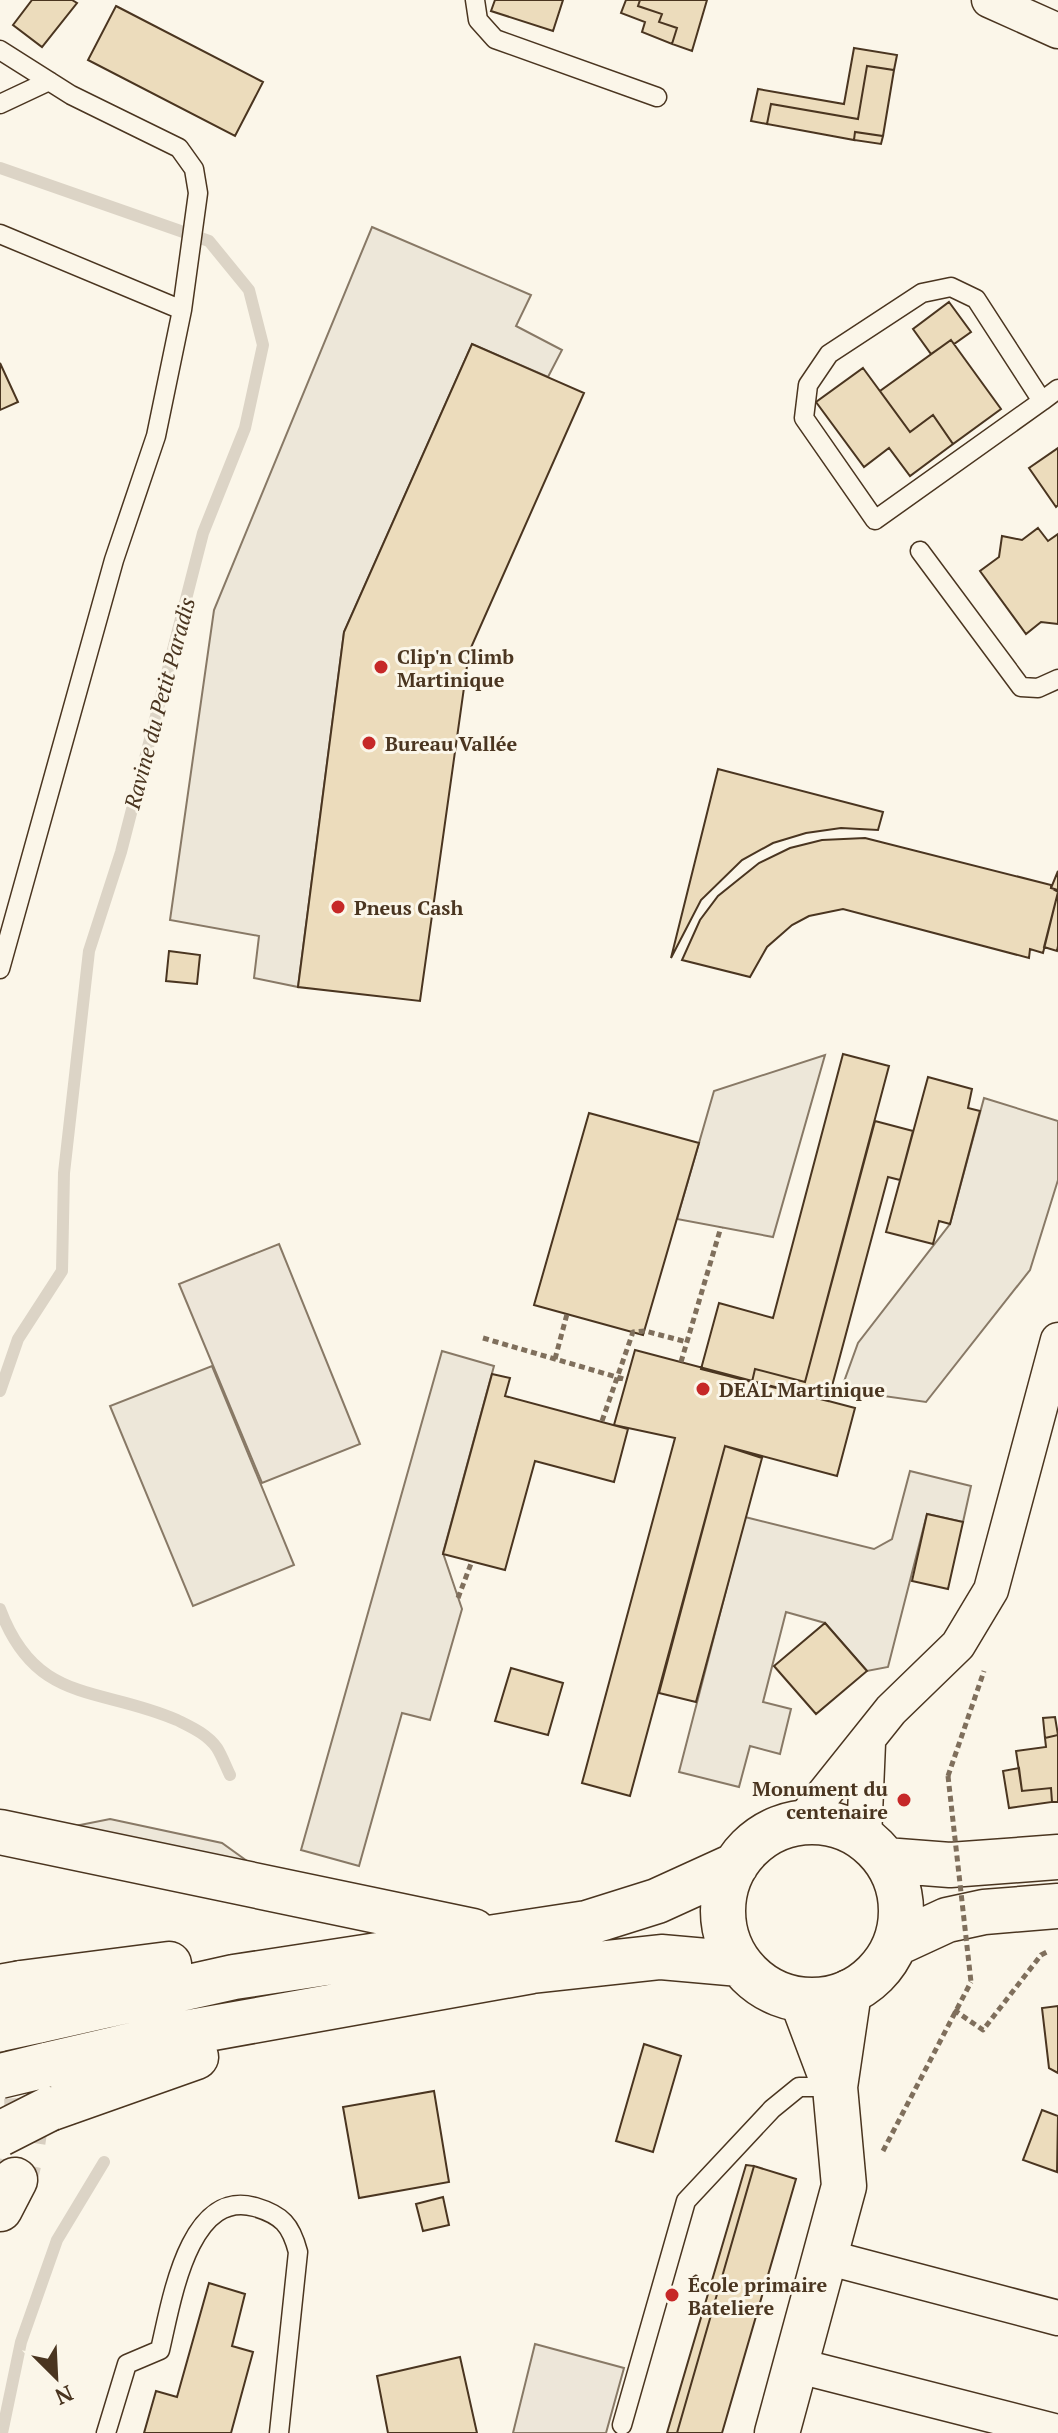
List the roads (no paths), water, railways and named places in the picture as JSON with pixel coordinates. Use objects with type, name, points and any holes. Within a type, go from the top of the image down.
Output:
[{"type":"main road","points":[[874,1849],[896,1880],[901,1902],[895,1944],[884,1964],[868,1980],[849,1992],[826,1999],[802,2000],[778,1994],[757,1982],[740,1964],[728,1942],[723,1916],[726,1889],[736,1865],[763,1837],[800,1824],[822,1823],[874,1849],[950,1865],[1058,1857]]},
{"type":"main road","points":[[0,1832],[499,1937]]},
{"type":"main road","points":[[15,2005],[191,1985],[340,1959],[587,1923],[657,1901],[736,1865]]},
{"type":"main road","points":[[895,1944],[947,1920],[984,1912],[1058,1906]]},
{"type":"main road","points":[[0,2076],[179,2034],[618,1959],[661,1957],[740,1964]]},
{"type":"main road","points":[[15,2005],[186,1962],[340,1959]]},
{"type":"main road","points":[[777,2433],[844,2186],[835,2087],[849,1992]]},
{"type":"main road","points":[[0,2134],[96,2089],[385,1997]]},
{"type":"main road","points":[[802,2000],[835,2087]]},
{"type":"street","points":[[989,0],[1058,31]]},
{"type":"street","points":[[800,1824],[868,1743],[891,1710],[926,1679],[969,1630],[991,1590],[1058,1340]]},
{"type":"street","points":[[868,1743],[874,1849]]},
{"type":"street","points":[[1013,1860],[1058,1845]]},
{"type":"street","points":[[826,2257],[1058,2318]]},
{"type":"street","points":[[795,2365],[1006,2426],[1058,2432]]},
{"type":"lane","points":[[475,0],[478,20],[495,39],[657,97]]},
{"type":"lane","points":[[0,50],[49,81],[179,148],[194,169],[198,193],[182,310],[156,436],[114,560],[0,969]]},
{"type":"lane","points":[[0,104],[49,81]]},
{"type":"lane","points":[[0,234],[182,310]]},
{"type":"lane","points":[[1042,401],[976,299],[951,287],[922,293],[829,354],[808,385],[804,418],[875,520],[1042,401],[1058,389]]},
{"type":"lane","points":[[920,551],[1021,687],[1038,688],[1058,679]]},
{"type":"lane","points":[[622,2425],[686,2201],[772,2109],[799,2087],[835,2087]]},
{"type":"lane","points":[[106,2433],[127,2364],[160,2350],[178,2274],[205,2220],[222,2208],[242,2203],[278,2214],[292,2230],[298,2252],[279,2433]]},
{"type":"waterway","name":"Ravine du Petit Paradis","points":[[0,168],[209,241],[249,290],[263,345],[245,428],[203,533],[121,852],[89,951],[64,1173],[62,1271],[18,1339],[0,1391]]},
{"type":"waterway","name":"Ravine du Petit Paradis","points":[[0,1609],[15,1640],[32,1662],[51,1677],[73,1688],[148,1709],[193,1728],[217,1748],[230,1775]]},
{"type":"waterway","name":"Ravine du Petit Paradis","points":[[2,2433],[21,2342],[57,2240],[104,2162]]},
{"type":"tunnel","points":[[10,2034],[22,2070],[26,2106],[26,2124],[15,2180]]},
{"type":"place","name":"Clip'n Climb Martinique","points":[[381,667]]},
{"type":"place","name":"Bureau Vallée","points":[[369,743]]},
{"type":"place","name":"Pneus Cash","points":[[338,907]]},
{"type":"place","name":"DEAL Martinique","points":[[703,1389]]},
{"type":"place","name":"Monument du centenaire","points":[[904,1800]]},
{"type":"place","name":"École primaire Bateliere","points":[[672,2295]]}]
